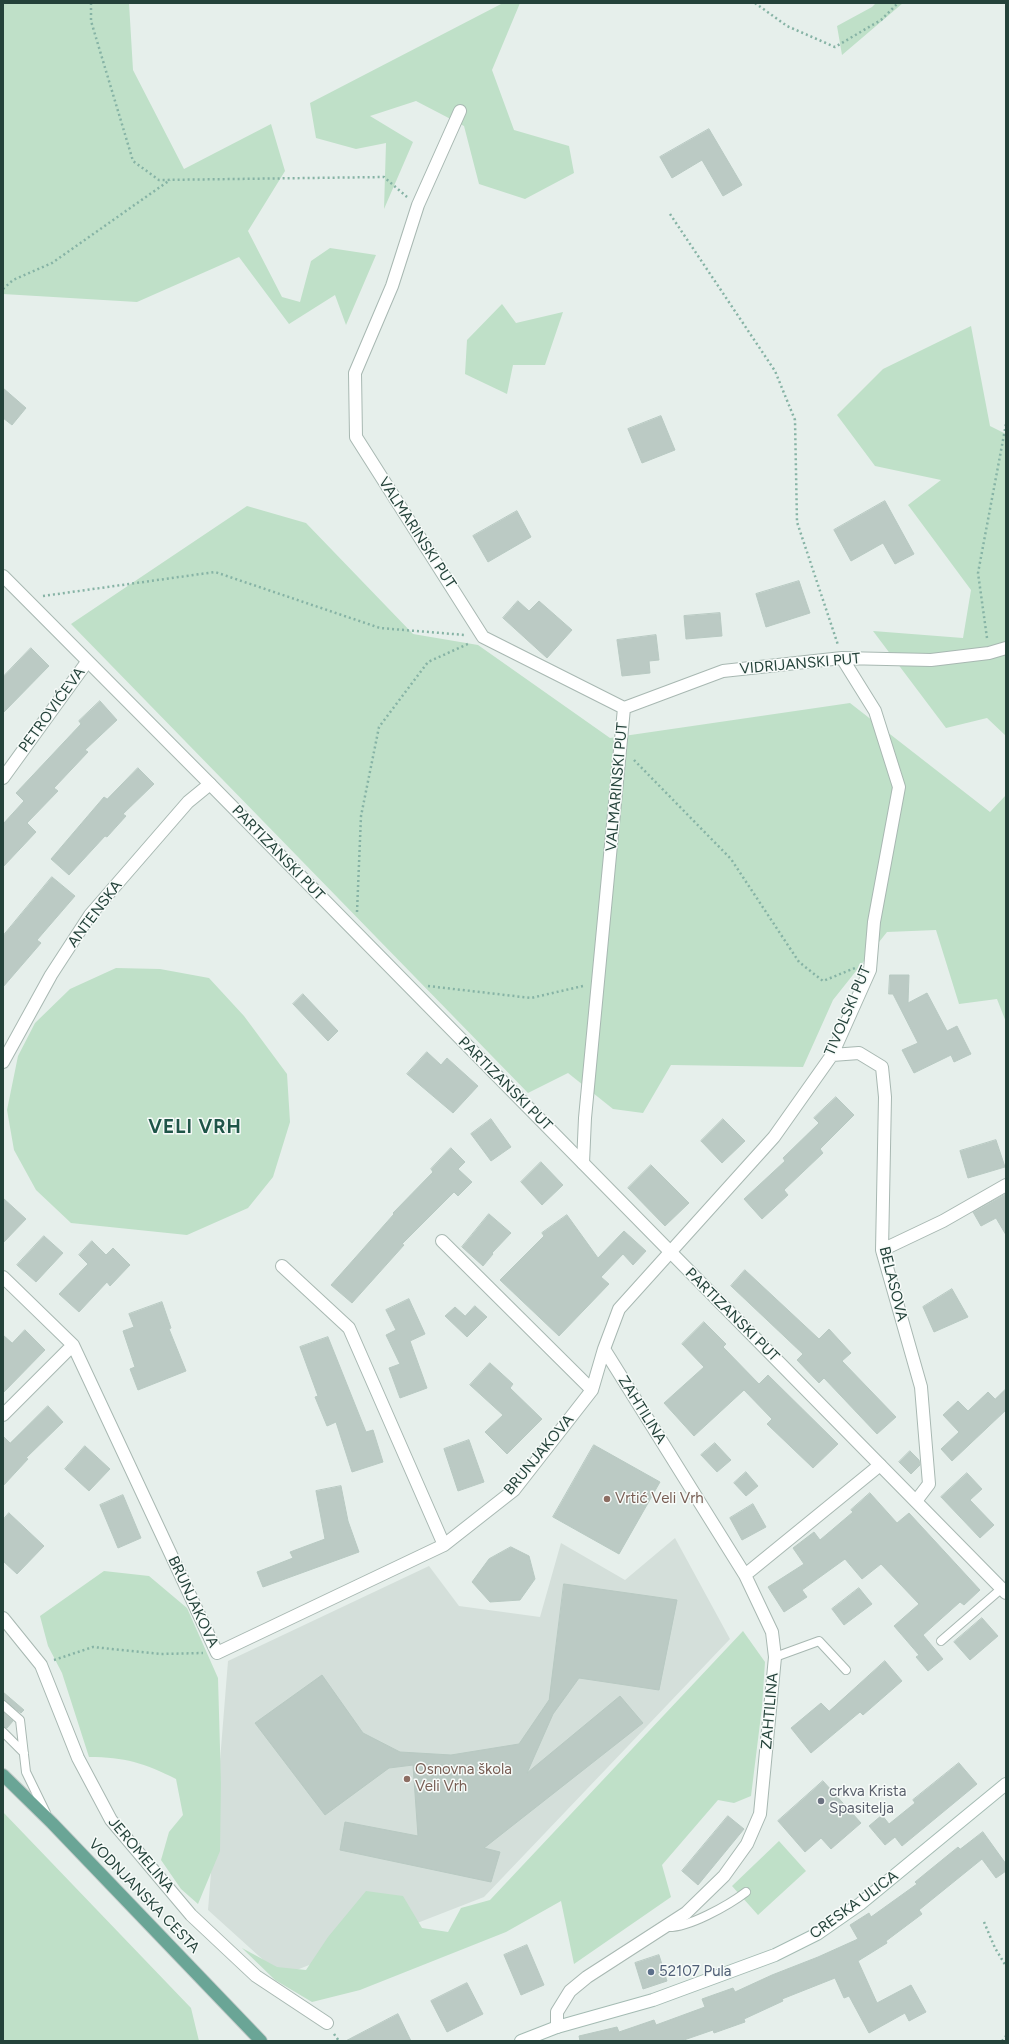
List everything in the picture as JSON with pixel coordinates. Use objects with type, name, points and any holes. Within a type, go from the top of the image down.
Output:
[{"type":"main road","name":"VODNJANSKA CESTA","points":[[3,1775],[52,1823],[261,2041]]},
{"type":"street","points":[[418,205],[460,111]]},
{"type":"street","name":"VALMARINSKI PUT","points":[[418,205],[392,286],[355,373],[356,437],[483,637],[624,708],[585,1118],[583,1163]]},
{"type":"street","name":"PARTIZANSKI PUT","points":[[3,576],[356,932],[1004,1591]]},
{"type":"street","name":"VIDRIJANSKI PUT","points":[[624,708],[723,671],[842,658],[931,660],[989,653],[1006,648]]},
{"type":"street","name":"TIVOLSKI PUT","points":[[670,1252],[774,1137],[832,1055],[870,970],[874,922],[899,787],[875,711],[842,658]]},
{"type":"street","name":"PETROVIĆEVA","points":[[3,778],[87,662]]},
{"type":"street","name":"ANTENSKA","points":[[3,1062],[51,975],[90,915],[188,802],[210,784]]},
{"type":"street","name":"BELASOVA","points":[[832,1055],[859,1052],[882,1067],[885,1097],[882,1250],[921,1387],[929,1484],[916,1501]]},
{"type":"street","points":[[882,1250],[943,1221],[1006,1185]]},
{"type":"street","points":[[442,1241],[592,1390]]},
{"type":"street","name":"BRUNJAKOVA","points":[[73,1344],[217,1653],[444,1545],[514,1490],[592,1390],[604,1349],[619,1309],[670,1252]]},
{"type":"street","points":[[282,1266],[349,1328],[444,1545]]},
{"type":"street","points":[[3,1277],[73,1344],[3,1416]]},
{"type":"street","name":"ZAHTILINA","points":[[557,2027],[557,2012],[570,1991],[587,1977],[666,1928],[700,1901],[724,1876],[746,1844],[755,1828],[760,1814],[775,1657],[772,1632],[745,1575],[604,1349]]},
{"type":"street","points":[[745,1575],[880,1465]]},
{"type":"street","name":"JEROMELINA","points":[[3,1618],[41,1665],[78,1758],[110,1820],[191,1915],[256,1976],[327,2023]]},
{"type":"street","name":"CRESKA ULICA","points":[[522,2041],[557,2027],[653,2000],[775,1955],[817,1934],[860,1904],[1006,1784]]},
{"type":"lane","points":[[941,1641],[1004,1591]]},
{"type":"lane","points":[[775,1657],[819,1641],[846,1670]]},
{"type":"lane","points":[[3,1705],[20,1720],[26,1772],[34,1791],[52,1823]]},
{"type":"lane","points":[[3,1732],[24,1753]]},
{"type":"lane","points":[[666,1928],[673,1928],[691,1922],[728,1904],[746,1892]]},
{"type":"path","points":[[91,3],[91,21],[133,161],[159,180],[384,177],[418,205]]},
{"type":"path","points":[[754,3],[787,26],[835,47],[881,20],[898,3]]},
{"type":"path","points":[[3,289],[13,280],[52,263],[170,180]]},
{"type":"path","points":[[670,214],[775,372],[795,420],[797,522],[842,658]]},
{"type":"path","points":[[989,653],[978,573],[1006,424]]},
{"type":"path","points":[[25,599],[216,572],[380,628],[483,637]]},
{"type":"path","points":[[356,932],[361,816],[379,727],[428,662],[483,637]]},
{"type":"path","points":[[621,747],[731,859],[799,962],[823,981],[870,962]]},
{"type":"path","points":[[406,983],[531,998],[598,982]]},
{"type":"path","points":[[41,1665],[93,1647],[161,1654],[217,1653]]},
{"type":"path","points":[[984,1922],[995,1948],[1006,1966]]},
{"type":"path","points":[[1002,2041],[1006,2036]]},
{"type":"shaded area","name":"Osnovna škola Veli Vrh","points":[[675,1538],[730,1639],[484,1897],[281,1976],[208,1910],[228,1661],[429,1566],[459,1606],[540,1617],[561,1543],[625,1580]]},
{"type":"green space","points":[[3,3],[129,3],[133,70],[184,169],[271,124],[285,171],[248,231],[282,297],[300,302],[311,261],[330,248],[376,255],[346,325],[335,295],[289,324],[239,257],[137,302],[3,294]]},
{"type":"green space","points":[[503,3],[520,3],[492,70],[514,130],[569,146],[574,173],[525,199],[479,184],[464,126],[416,101],[370,116],[413,142],[384,209],[386,143],[356,149],[316,138],[310,103]]},
{"type":"green space","points":[[876,3],[903,3],[842,55],[837,26],[872,7]]},
{"type":"green space","points":[[502,304],[516,323],[563,312],[545,365],[513,365],[507,394],[465,374],[467,340]]},
{"type":"green space","points":[[971,326],[990,426],[1006,434],[1006,736],[987,718],[946,728],[873,631],[963,638],[971,590],[908,505],[941,480],[875,466],[837,415],[883,369]]},
{"type":"green space","points":[[247,506],[306,523],[413,634],[478,645],[610,738],[850,703],[990,812],[1006,795],[1006,1022],[997,999],[959,1004],[936,930],[887,932],[833,1000],[803,1067],[671,1065],[643,1113],[613,1109],[568,1073],[528,1093],[71,624]]},
{"type":"green space","points":[[116,968],[160,969],[209,978],[244,1016],[287,1074],[290,1122],[273,1177],[248,1208],[187,1235],[71,1223],[36,1190],[14,1150],[7,1110],[18,1056],[35,1023],[70,989]]},
{"type":"green space","points":[[104,1571],[149,1576],[187,1608],[218,1678],[221,1784],[220,1851],[198,1904],[181,1889],[161,1860],[169,1832],[183,1815],[176,1779],[134,1762],[113,1758],[89,1757],[62,1673],[48,1646],[40,1616]]},
{"type":"green space","points":[[743,1631],[765,1662],[762,1707],[751,1796],[734,1803],[718,1800],[662,1865],[671,1897],[574,1964],[561,1901],[506,1932],[360,1990],[312,2002],[275,1980],[242,1948],[277,1967],[306,1970],[328,1937],[366,1891],[403,1896],[422,1928],[448,1932],[461,1908],[490,1900]]},
{"type":"green space","points":[[3,1812],[191,2008],[199,2041],[3,2041]]},
{"type":"green space","points":[[779,1841],[806,1871],[758,1915],[732,1886]]},
{"type":"building","points":[[709,129],[742,185],[723,196],[702,160],[672,178],[660,157]]},
{"type":"building","points":[[3,388],[26,408],[12,425],[3,418]]},
{"type":"building","points":[[661,416],[675,450],[642,463],[628,429]]},
{"type":"building","points":[[885,501],[914,554],[895,564],[883,543],[851,561],[834,530]]},
{"type":"building","points":[[517,511],[531,537],[488,562],[473,536]]},
{"type":"building","points":[[799,581],[810,613],[766,627],[756,594]]},
{"type":"building","points":[[518,601],[529,611],[539,601],[572,630],[547,658],[503,618]]},
{"type":"building","points":[[720,613],[722,636],[686,639],[684,616]]},
{"type":"building","points":[[656,635],[659,660],[649,661],[650,673],[622,676],[617,640]]},
{"type":"building","points":[[31,648],[49,666],[3,713],[3,677]]},
{"type":"building","points":[[100,701],[117,720],[85,750],[88,752],[54,788],[58,791],[27,823],[36,832],[3,867],[3,824],[24,801],[16,793],[81,724],[79,721]]},
{"type":"building","points":[[138,768],[154,784],[123,814],[126,816],[107,837],[105,836],[69,875],[51,859],[104,797],[107,799]]},
{"type":"building","points":[[52,877],[75,896],[37,940],[41,943],[3,987],[3,936]]},
{"type":"building","points":[[890,975],[909,975],[908,1003],[927,993],[947,1031],[957,1026],[971,1054],[954,1062],[951,1055],[914,1073],[902,1050],[918,1043],[893,994],[889,994]]},
{"type":"building","points":[[303,994],[338,1031],[328,1041],[293,1004]]},
{"type":"building","points":[[427,1052],[441,1065],[447,1058],[478,1086],[453,1113],[407,1074]]},
{"type":"building","points":[[836,1097],[854,1115],[820,1149],[823,1153],[784,1190],[788,1195],[762,1219],[744,1199],[785,1161],[783,1158],[819,1123],[814,1118]]},
{"type":"building","points":[[491,1119],[511,1147],[491,1161],[471,1134]]},
{"type":"building","points":[[723,1119],[745,1141],[722,1163],[701,1141]]},
{"type":"building","points":[[996,1140],[1005,1167],[968,1178],[960,1151]]},
{"type":"building","points":[[451,1148],[465,1162],[458,1169],[472,1182],[458,1196],[454,1192],[402,1244],[404,1245],[352,1303],[331,1285],[394,1214],[393,1213],[433,1172],[431,1169]]},
{"type":"building","points":[[541,1162],[563,1185],[542,1205],[521,1182]]},
{"type":"building","points":[[651,1165],[689,1203],[665,1226],[628,1188]]},
{"type":"building","points":[[1006,1194],[1006,1235],[996,1218],[981,1226],[973,1212]]},
{"type":"building","points":[[3,1198],[26,1219],[3,1243]]},
{"type":"building","points":[[489,1214],[511,1233],[492,1253],[493,1254],[483,1266],[462,1247]]},
{"type":"building","points":[[567,1215],[598,1258],[624,1231],[646,1251],[633,1265],[623,1254],[601,1277],[609,1284],[559,1336],[500,1280],[544,1236],[542,1233]]},
{"type":"building","points":[[44,1236],[63,1253],[36,1282],[17,1265]]},
{"type":"building","points":[[92,1241],[106,1255],[113,1248],[130,1265],[110,1286],[107,1282],[79,1312],[59,1294],[88,1264],[79,1255]]},
{"type":"building","points":[[745,1270],[819,1339],[829,1329],[851,1353],[842,1361],[896,1417],[877,1434],[824,1378],[819,1383],[797,1360],[803,1354],[731,1286]]},
{"type":"building","points":[[952,1289],[968,1317],[934,1332],[923,1307]]},
{"type":"building","points":[[409,1299],[425,1334],[410,1341],[427,1388],[400,1398],[389,1368],[400,1364],[386,1335],[396,1330],[386,1310]]},
{"type":"building","points":[[162,1302],[171,1328],[169,1329],[186,1371],[138,1390],[130,1369],[135,1367],[123,1331],[134,1327],[129,1314]]},
{"type":"building","points":[[475,1306],[487,1317],[467,1337],[445,1316],[455,1307],[465,1316]]},
{"type":"building","points":[[704,1322],[726,1344],[723,1347],[759,1384],[768,1375],[838,1444],[813,1468],[767,1424],[772,1419],[744,1390],[694,1436],[664,1403],[704,1367],[682,1344]]},
{"type":"building","points":[[25,1330],[45,1350],[3,1393],[3,1335],[12,1343]]},
{"type":"building","points":[[328,1337],[366,1432],[373,1430],[383,1462],[352,1472],[336,1422],[327,1426],[315,1397],[318,1396],[300,1347]]},
{"type":"building","points":[[490,1363],[513,1384],[510,1388],[542,1419],[507,1454],[485,1432],[503,1415],[470,1385]]},
{"type":"building","points":[[1006,1389],[1006,1410],[952,1461],[941,1449],[959,1432],[943,1415],[958,1401],[968,1411],[988,1392],[995,1399]]},
{"type":"building","points":[[48,1406],[63,1422],[26,1458],[28,1459],[3,1486],[3,1436],[10,1443]]},
{"type":"building","points":[[469,1440],[484,1482],[458,1491],[444,1449]]},
{"type":"building","points":[[715,1443],[731,1460],[717,1472],[701,1455]]},
{"type":"building","name":"Vrtić Veli Vrh","points":[[594,1445],[660,1482],[619,1554],[553,1517]]},
{"type":"building","points":[[85,1446],[110,1469],[89,1491],[65,1469]]},
{"type":"building","points":[[910,1451],[919,1460],[920,1465],[911,1474],[899,1462]]},
{"type":"building","points":[[746,1472],[758,1486],[746,1496],[734,1483]]},
{"type":"building","points":[[967,1473],[982,1489],[970,1500],[994,1525],[980,1538],[941,1497]]},
{"type":"building","points":[[341,1486],[348,1521],[359,1552],[263,1587],[257,1572],[293,1558],[290,1552],[325,1539],[316,1491]]},
{"type":"building","points":[[870,1493],[897,1523],[909,1513],[980,1590],[964,1605],[960,1602],[923,1635],[943,1659],[928,1671],[916,1657],[919,1655],[894,1626],[919,1604],[881,1564],[862,1579],[845,1559],[802,1590],[807,1597],[784,1612],[768,1587],[804,1564],[793,1548],[814,1532],[820,1540],[853,1512],[851,1510]]},
{"type":"building","points":[[123,1495],[141,1538],[118,1548],[100,1505]]},
{"type":"building","points":[[753,1504],[766,1527],[742,1540],[730,1518]]},
{"type":"building","points":[[9,1513],[44,1546],[17,1574],[3,1561],[3,1520]]},
{"type":"building","points":[[511,1547],[529,1556],[535,1579],[520,1600],[490,1602],[472,1582],[489,1559]]},
{"type":"building","points":[[564,1584],[677,1600],[659,1690],[579,1678],[553,1714],[527,1773],[620,1696],[643,1723],[484,1848],[500,1852],[491,1882],[340,1850],[345,1822],[418,1836],[413,1765],[389,1768],[325,1815],[255,1723],[322,1675],[363,1733],[400,1752],[451,1755],[519,1744],[549,1700]]},
{"type":"building","points":[[859,1588],[872,1604],[844,1625],[832,1609]]},
{"type":"building","points":[[982,1618],[998,1636],[970,1660],[954,1642]]},
{"type":"building","points":[[885,1661],[902,1681],[863,1715],[860,1712],[811,1753],[791,1728],[821,1703],[829,1711]]},
{"type":"building","points":[[3,1692],[24,1710],[21,1713],[3,1700]]},
{"type":"building","points":[[3,1712],[13,1721],[7,1728],[3,1727]]},
{"type":"building","points":[[959,1763],[977,1784],[902,1846],[895,1837],[885,1845],[869,1826],[882,1815],[889,1824],[915,1803],[913,1800]]},
{"type":"building","name":"crkva Krista Spasitelja","points":[[823,1781],[861,1823],[831,1849],[821,1838],[805,1852],[778,1821]]},
{"type":"building","points":[[728,1816],[744,1829],[698,1885],[682,1871]]},
{"type":"building","points":[[983,1832],[1006,1864],[1006,1871],[996,1878],[982,1859],[919,1910],[922,1914],[886,1941],[887,1943],[858,1961],[877,2003],[911,1985],[926,2012],[909,2021],[905,2013],[869,2033],[849,1996],[844,1998],[835,1978],[782,1999],[783,2001],[744,2019],[745,2022],[714,2033],[713,2030],[681,2041],[580,2041],[579,2036],[617,2027],[619,2032],[654,2020],[656,2025],[705,2007],[702,1999],[733,1988],[735,1992],[858,1939],[850,1925],[869,1913],[871,1917],[917,1884],[915,1882],[958,1847],[960,1849]]},
{"type":"building","points":[[527,1945],[544,1985],[521,1995],[504,1955]]},
{"type":"building","name":"52107 Pula","points":[[659,1955],[667,1981],[643,1989],[635,1963]]},
{"type":"building","points":[[467,1983],[483,2014],[447,2032],[431,2001]]},
{"type":"building","points":[[398,2014],[411,2041],[346,2041]]},
{"type":"place","name":"Vrtić Veli Vrh","points":[[607,1499]]},
{"type":"place","name":"Osnovna škola Veli Vrh","points":[[407,1779]]},
{"type":"place","name":"crkva Krista Spasitelja","points":[[821,1801]]},
{"type":"place","name":"52107 Pula","points":[[651,1972]]},
{"type":"district","name":"VELI VRH","points":[[195,1127]]}]
